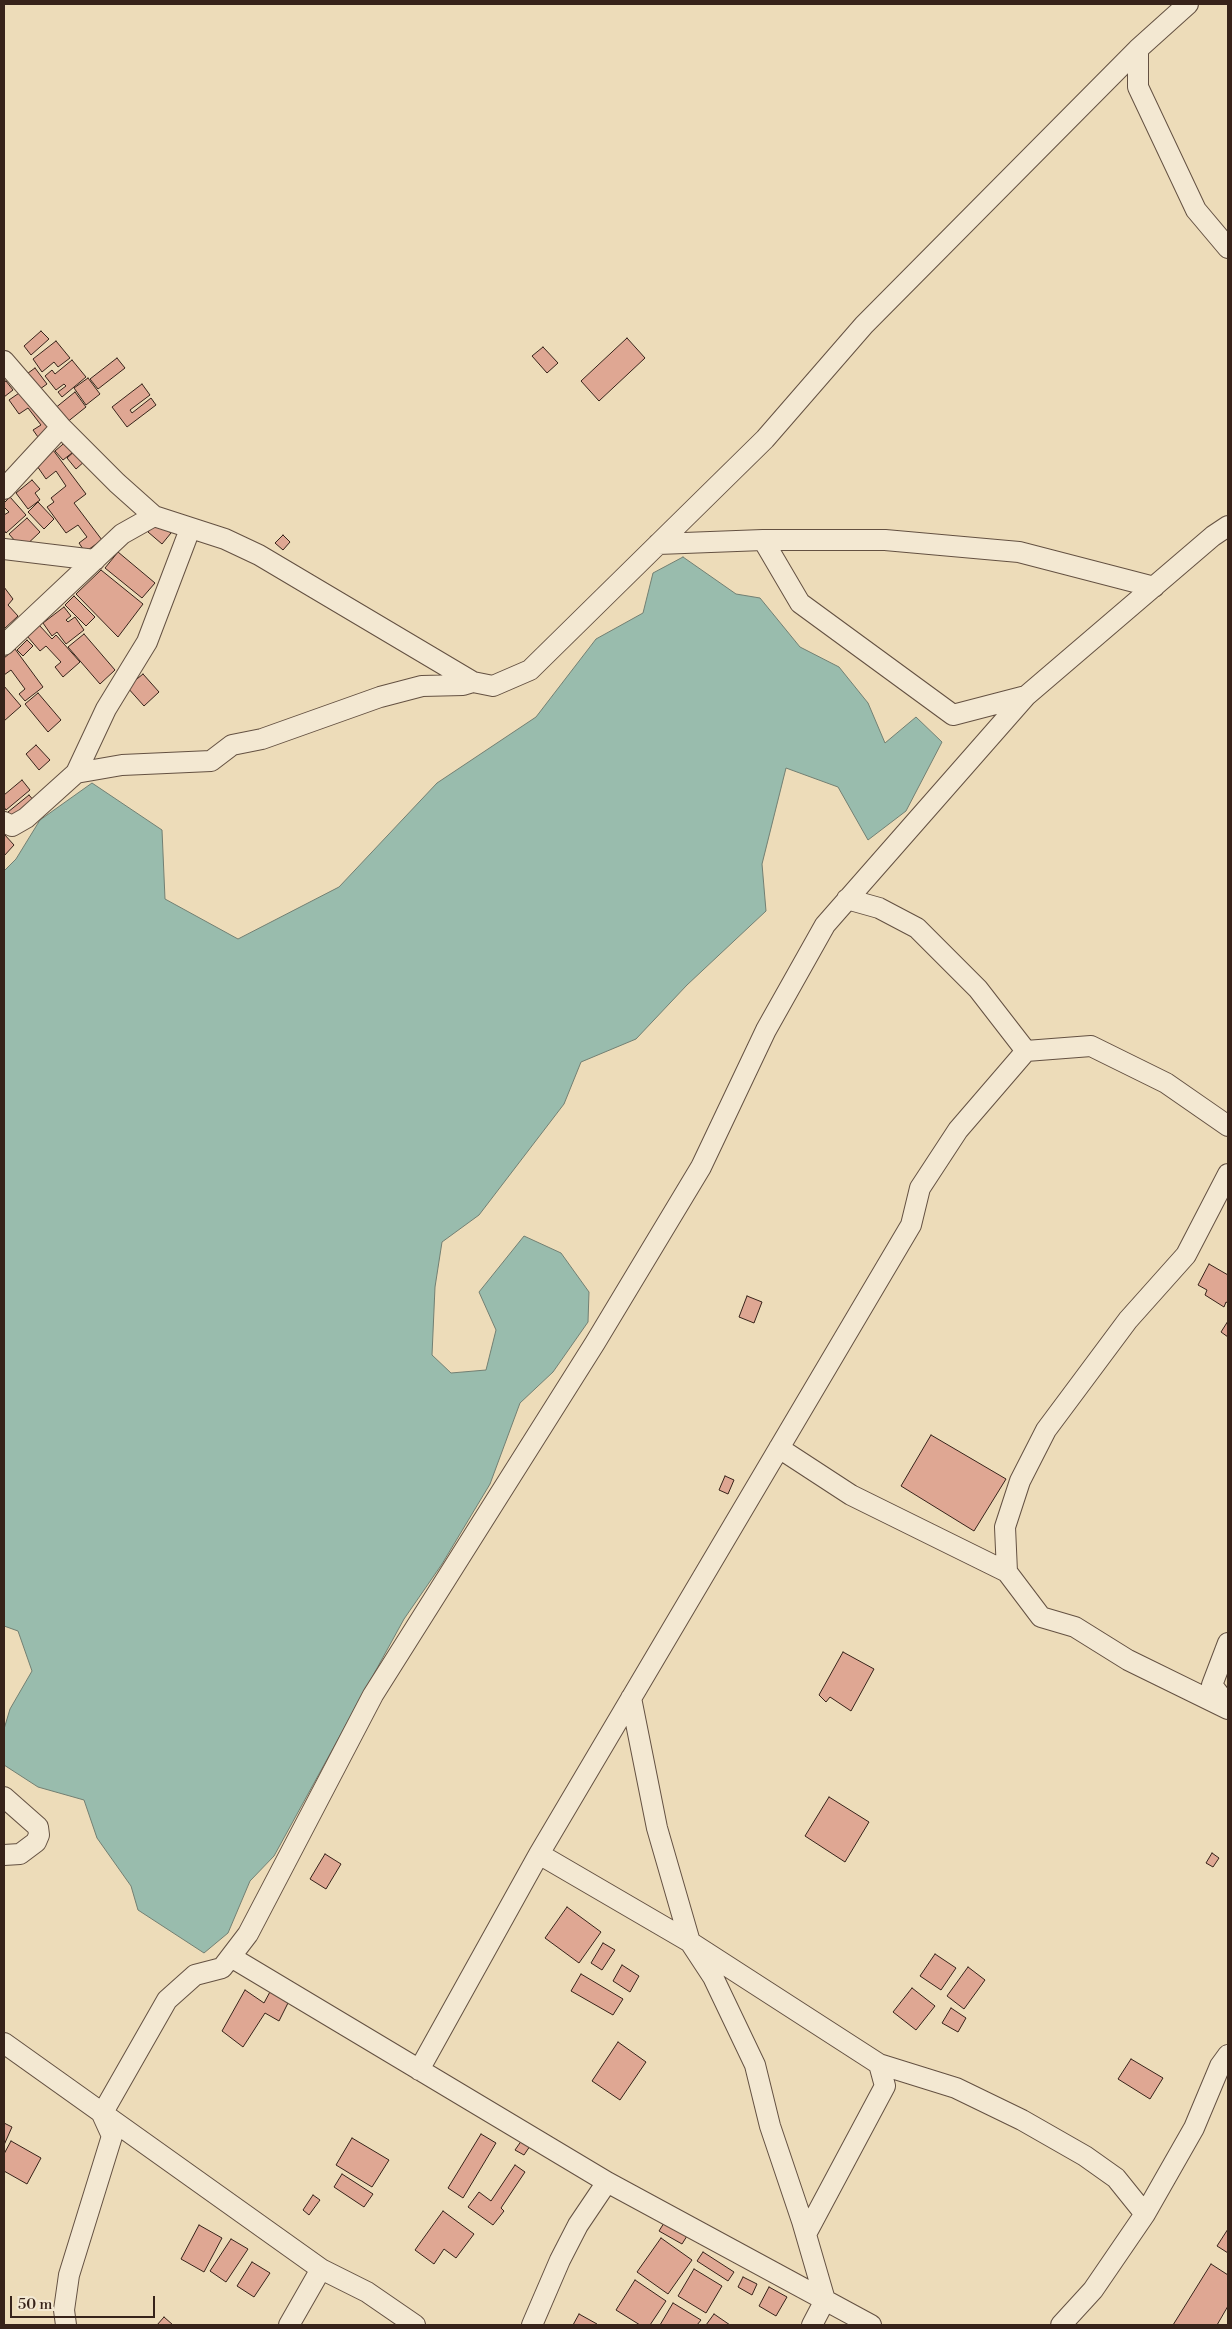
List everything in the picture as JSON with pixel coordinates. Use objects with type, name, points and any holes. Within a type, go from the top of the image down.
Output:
[{"type":"street","points":[[4,361],[61,428],[154,516],[225,539],[259,555],[473,682],[493,686],[530,670],[764,439],[864,325],[1138,49],[1188,4]]},
{"type":"street","points":[[1138,49],[1138,88],[1196,210],[1228,248]]},
{"type":"street","points":[[4,489],[61,428]]},
{"type":"street","points":[[4,645],[122,534],[154,516]]},
{"type":"street","points":[[102,2114],[166,2000],[195,1974],[222,1968],[248,1934],[373,1695],[590,1351],[701,1167],[766,1030],[826,925],[1026,696],[1213,536],[1228,526]]},
{"type":"street","points":[[4,822],[12,826],[26,818],[76,774],[106,709],[146,642],[190,529]]},
{"type":"street","points":[[658,544],[763,540],[885,540],[1019,552],[1154,586]]},
{"type":"street","points":[[763,540],[800,604],[953,715],[1026,696]]},
{"type":"street","points":[[4,548],[95,560]]},
{"type":"street","points":[[76,774],[122,765],[211,761],[232,745],[262,739],[380,697],[422,686],[463,685],[473,682]]},
{"type":"street","points":[[847,899],[879,908],[917,928],[978,989],[1026,1051]]},
{"type":"street","points":[[419,2070],[539,1854],[911,1225],[920,1188],[958,1130],[1026,1051],[1090,1046],[1166,1083],[1228,1126]]},
{"type":"street","points":[[1007,1572],[1005,1527],[1020,1481],[1046,1430],[1128,1320],[1186,1255],[1228,1174]]},
{"type":"street","points":[[779,1448],[851,1494],[1007,1572],[1041,1617],[1075,1627],[1128,1660],[1228,1708]]},
{"type":"street","points":[[1228,1643],[1212,1685],[1228,1708]]},
{"type":"street","points":[[631,1698],[658,1828],[690,1942],[713,1977],[755,2065],[770,2126],[806,2234],[825,2300],[812,2325]]},
{"type":"street","points":[[4,1797],[38,1827],[38,1835],[36,1842],[20,1854],[4,1855]]},
{"type":"street","points":[[539,1854],[690,1942],[879,2064],[956,2088],[1022,2120],[1085,2156],[1116,2178],[1145,2214]]},
{"type":"street","points":[[231,1957],[607,2182],[871,2325]]},
{"type":"street","points":[[4,2042],[321,2269],[367,2292],[415,2325]]},
{"type":"street","points":[[1060,2325],[1093,2290],[1145,2214],[1194,2128],[1220,2066],[1228,2055]]},
{"type":"street","points":[[806,2234],[885,2086],[879,2064]]},
{"type":"street","points":[[66,2325],[64,2310],[69,2275],[112,2136],[102,2114]]},
{"type":"street","points":[[532,2325],[560,2260],[578,2225],[607,2182]]},
{"type":"street","points":[[289,2325],[321,2269]]},
{"type":"shaded area","points":[[683,557],[736,594],[760,598],[800,647],[839,667],[868,703],[885,743],[916,717],[942,742],[906,811],[868,840],[838,787],[786,768],[762,864],[766,911],[687,985],[636,1039],[581,1062],[564,1104],[479,1215],[442,1242],[435,1287],[432,1355],[451,1373],[486,1370],[496,1330],[479,1292],[524,1236],[561,1253],[589,1292],[588,1322],[553,1372],[520,1403],[490,1484],[442,1564],[404,1619],[274,1856],[250,1881],[228,1933],[204,1953],[138,1910],[131,1886],[97,1838],[84,1800],[38,1787],[4,1765],[4,1729],[10,1709],[32,1671],[18,1631],[4,1626],[4,871],[16,859],[40,820],[92,783],[162,830],[165,899],[238,939],[339,887],[437,783],[536,717],[596,639],[643,613],[653,573]]},
{"type":"building","points":[[41,331],[49,339],[31,355],[24,346]]},
{"type":"building","points":[[627,338],[645,358],[599,401],[581,381]]},
{"type":"building","points":[[56,341],[70,358],[58,367],[54,362],[42,372],[33,359]]},
{"type":"building","points":[[543,347],[558,363],[547,373],[532,356]]},
{"type":"building","points":[[117,358],[125,368],[98,389],[90,379]]},
{"type":"building","points":[[72,360],[86,377],[62,397],[58,392],[66,386],[64,384],[56,390],[45,376],[52,370],[55,374]]},
{"type":"building","points":[[35,368],[47,384],[40,389],[24,376]]},
{"type":"building","points":[[88,378],[100,394],[86,405],[74,388]]},
{"type":"building","points":[[6,381],[13,390],[4,397],[4,382]]},
{"type":"building","points":[[142,384],[150,395],[130,410],[132,413],[151,398],[156,405],[127,427],[112,407]]},
{"type":"building","points":[[25,389],[52,427],[38,437],[33,430],[41,425],[28,408],[19,414],[9,400]]},
{"type":"building","points":[[75,392],[86,407],[66,423],[54,409]]},
{"type":"building","points":[[69,439],[77,449],[63,460],[55,451]]},
{"type":"building","points":[[77,449],[86,460],[76,469],[67,458]]},
{"type":"building","points":[[53,450],[86,494],[74,503],[102,540],[85,552],[79,543],[87,537],[78,525],[66,533],[47,507],[54,502],[51,498],[66,486],[56,471],[46,479],[35,463]]},
{"type":"building","points":[[32,480],[40,489],[35,493],[40,500],[28,509],[16,493]]},
{"type":"building","points":[[10,497],[26,515],[6,533],[4,530],[4,515],[9,512],[4,507],[4,503]]},
{"type":"building","points":[[38,502],[54,519],[44,529],[28,512]]},
{"type":"building","points":[[27,518],[40,532],[22,549],[9,534]]},
{"type":"building","points":[[157,522],[171,533],[162,544],[148,532]]},
{"type":"building","points":[[283,535],[290,542],[283,550],[275,543]]},
{"type":"building","points":[[118,552],[155,583],[142,598],[105,568]]},
{"type":"building","points":[[101,570],[143,604],[118,637],[76,594]]},
{"type":"building","points":[[4,587],[13,599],[8,605],[18,616],[4,629]]},
{"type":"building","points":[[74,596],[95,617],[86,626],[65,605]]},
{"type":"building","points":[[64,607],[71,616],[66,620],[68,622],[75,617],[84,630],[66,644],[57,632],[52,636],[43,623]]},
{"type":"building","points":[[39,625],[52,639],[56,635],[80,662],[63,677],[55,667],[61,662],[46,646],[40,651],[27,636]]},
{"type":"building","points":[[84,634],[115,670],[100,684],[68,647]]},
{"type":"building","points":[[27,640],[33,646],[23,656],[17,650]]},
{"type":"building","points":[[15,649],[43,687],[25,701],[19,694],[25,689],[11,670],[4,675],[4,658]]},
{"type":"building","points":[[143,674],[159,692],[144,706],[127,687]]},
{"type":"building","points":[[4,686],[21,706],[4,721]]},
{"type":"building","points":[[38,693],[61,720],[48,732],[25,704]]},
{"type":"building","points":[[36,745],[50,760],[39,770],[26,754]]},
{"type":"building","points":[[22,780],[30,790],[6,810],[4,807],[4,795]]},
{"type":"building","points":[[29,795],[35,802],[14,819],[8,812]]},
{"type":"building","points":[[4,834],[14,845],[4,856]]},
{"type":"building","points":[[1209,1264],[1228,1275],[1228,1303],[1226,1302],[1224,1307],[1205,1295],[1207,1290],[1198,1285]]},
{"type":"building","points":[[747,1296],[762,1302],[754,1323],[739,1317]]},
{"type":"building","points":[[1228,1321],[1228,1337],[1221,1332]]},
{"type":"building","points":[[931,1435],[1006,1479],[974,1531],[901,1486]]},
{"type":"building","points":[[725,1476],[734,1480],[728,1494],[719,1490]]},
{"type":"building","points":[[843,1652],[874,1669],[851,1711],[830,1697],[826,1702],[819,1695]]},
{"type":"building","points":[[829,1797],[869,1822],[845,1862],[805,1836]]},
{"type":"building","points":[[1212,1853],[1219,1858],[1213,1867],[1206,1863]]},
{"type":"building","points":[[325,1854],[341,1864],[326,1889],[310,1879]]},
{"type":"building","points":[[567,1907],[601,1932],[579,1963],[545,1938]]},
{"type":"building","points":[[603,1943],[615,1950],[602,1970],[591,1963]]},
{"type":"building","points":[[935,1954],[956,1968],[941,1990],[920,1976]]},
{"type":"building","points":[[622,1965],[639,1976],[630,1992],[613,1981]]},
{"type":"building","points":[[968,1967],[985,1980],[964,2009],[947,1996]]},
{"type":"building","points":[[581,1974],[623,1999],[613,2015],[571,1991]]},
{"type":"building","points":[[912,1988],[935,2006],[916,2030],[893,2012]]},
{"type":"building","points":[[245,1990],[264,2003],[271,1990],[288,2003],[279,2021],[265,2013],[243,2047],[222,2031]]},
{"type":"building","points":[[951,2008],[966,2018],[958,2032],[942,2023]]},
{"type":"building","points":[[618,2042],[646,2062],[620,2100],[592,2081]]},
{"type":"building","points":[[1131,2059],[1163,2078],[1150,2099],[1118,2079]]},
{"type":"building","points":[[4,2123],[12,2127],[4,2145]]},
{"type":"building","points":[[481,2134],[496,2143],[463,2198],[448,2188]]},
{"type":"building","points":[[352,2138],[389,2160],[372,2187],[336,2165]]},
{"type":"building","points":[[522,2140],[530,2146],[524,2155],[515,2150]]},
{"type":"building","points":[[11,2141],[41,2158],[27,2184],[4,2171],[4,2154]]},
{"type":"building","points":[[515,2165],[525,2172],[501,2208],[504,2211],[493,2225],[468,2207],[479,2192],[491,2201]]},
{"type":"building","points":[[342,2174],[373,2194],[364,2207],[334,2187]]},
{"type":"building","points":[[313,2195],[320,2200],[309,2215],[303,2210]]},
{"type":"building","points":[[443,2211],[474,2234],[456,2258],[444,2249],[434,2264],[415,2250]]},
{"type":"building","points":[[664,2223],[687,2236],[682,2244],[659,2231]]},
{"type":"building","points":[[199,2225],[222,2238],[204,2272],[181,2259]]},
{"type":"building","points":[[1228,2229],[1228,2253],[1217,2246]]},
{"type":"building","points":[[661,2238],[692,2260],[668,2294],[637,2272]]},
{"type":"building","points":[[231,2239],[248,2249],[226,2282],[210,2271]]},
{"type":"building","points":[[703,2252],[734,2272],[728,2281],[697,2261]]},
{"type":"building","points":[[252,2262],[270,2273],[254,2297],[237,2286]]},
{"type":"building","points":[[1211,2264],[1228,2275],[1228,2306],[1217,2325],[1173,2325]]},
{"type":"building","points":[[694,2269],[722,2286],[706,2313],[678,2296]]},
{"type":"building","points":[[743,2277],[757,2284],[752,2295],[738,2287]]},
{"type":"building","points":[[635,2280],[666,2301],[650,2325],[640,2325],[616,2310]]},
{"type":"building","points":[[769,2287],[787,2297],[776,2316],[759,2306]]},
{"type":"building","points":[[673,2303],[701,2320],[697,2325],[660,2325]]},
{"type":"building","points":[[579,2314],[597,2324],[573,2325]]},
{"type":"building","points":[[714,2314],[730,2325],[706,2325]]},
{"type":"building","points":[[164,2317],[173,2325],[157,2325]]}]
